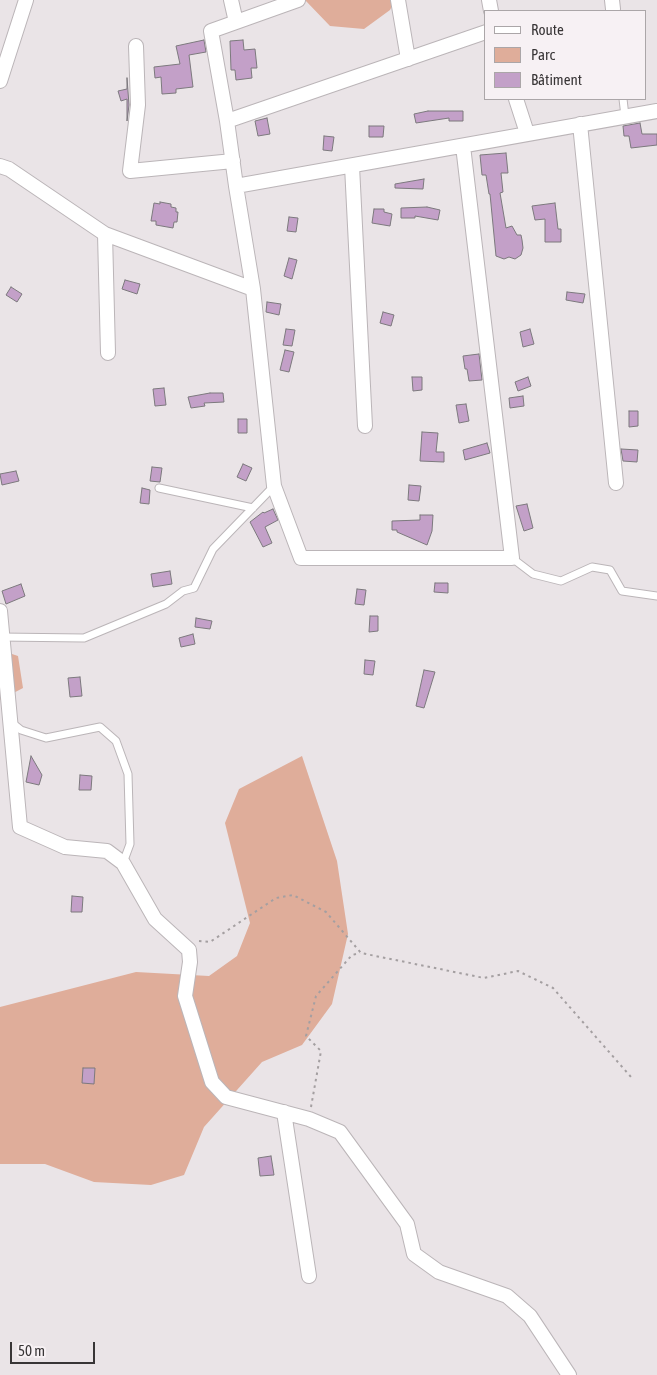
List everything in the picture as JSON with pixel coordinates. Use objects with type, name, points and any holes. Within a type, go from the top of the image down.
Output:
[{"type":"street","points":[[0,81],[26,0]]},
{"type":"street","points":[[231,0],[236,22]]},
{"type":"street","points":[[298,0],[211,31],[253,289],[274,486],[301,558],[512,558],[463,146]]},
{"type":"street","points":[[398,0],[408,59]]},
{"type":"street","points":[[227,121],[484,33]]},
{"type":"street","points":[[136,46],[138,105],[130,171],[232,161]]},
{"type":"street","points":[[516,100],[527,133]]},
{"type":"street","points":[[236,186],[657,111]]},
{"type":"street","points":[[580,124],[616,483]]},
{"type":"street","points":[[0,166],[9,169],[105,234],[253,289]]},
{"type":"street","points":[[352,166],[365,426]]},
{"type":"street","points":[[105,234],[108,353]]},
{"type":"street","points":[[0,611],[4,717],[20,827],[65,847],[107,852],[123,863],[155,919],[189,950],[190,962],[185,996],[212,1082],[226,1097],[309,1119],[340,1132],[407,1224],[414,1254],[439,1272],[507,1296],[530,1316],[569,1375]]},
{"type":"street","points":[[284,1112],[309,1276]]},
{"type":"lane","points":[[623,100],[625,116]]},
{"type":"lane","points":[[1,637],[84,638],[166,604],[183,591],[194,588],[214,549],[274,486]]},
{"type":"lane","points":[[158,488],[253,508]]},
{"type":"lane","points":[[512,558],[533,574],[561,581],[592,567],[610,570],[622,591],[657,596]]},
{"type":"lane","points":[[4,717],[21,730],[46,738],[100,727],[116,741],[128,774],[130,844],[123,863]]},
{"type":"path","points":[[176,939],[210,942],[276,898],[293,895],[326,912],[361,953]]},
{"type":"path","points":[[309,1119],[321,1051],[306,1036],[316,996],[352,956],[361,953],[484,978],[518,971],[553,988],[631,1078]]},
{"type":"green space","points":[[305,0],[395,0],[390,10],[364,29],[330,26]]},
{"type":"green space","points":[[0,650],[18,656],[23,688],[0,700]]},
{"type":"green space","points":[[302,756],[337,861],[348,934],[332,1004],[302,1045],[262,1062],[204,1127],[184,1175],[151,1185],[94,1182],[45,1164],[0,1164],[0,1007],[136,972],[209,976],[237,956],[250,923],[225,823],[239,789]]},
{"type":"building","points":[[204,40],[206,52],[189,55],[193,87],[176,89],[176,93],[162,94],[161,77],[155,78],[154,67],[180,64],[176,46]]},
{"type":"building","points":[[243,40],[244,50],[255,49],[257,68],[251,68],[252,78],[236,80],[235,70],[231,70],[230,41]]},
{"type":"building","points":[[127,78],[129,105],[127,121],[127,99],[121,101],[118,91],[127,89]]},
{"type":"building","points":[[428,111],[463,111],[463,121],[449,121],[449,118],[416,123],[414,114]]},
{"type":"building","points":[[267,118],[270,134],[258,136],[255,121]]},
{"type":"building","points":[[640,123],[642,134],[657,134],[657,145],[631,148],[629,136],[624,136],[623,126]]},
{"type":"building","points":[[369,126],[384,126],[383,137],[369,137]]},
{"type":"building","points":[[324,136],[334,137],[332,151],[323,150]]},
{"type":"building","points":[[506,153],[508,173],[501,173],[503,192],[500,193],[506,228],[512,226],[517,235],[521,235],[523,248],[521,255],[515,259],[509,257],[504,259],[496,256],[490,194],[486,175],[482,175],[480,155]]},
{"type":"building","points":[[424,179],[423,189],[395,188],[395,184]]},
{"type":"building","points":[[160,202],[171,204],[171,207],[176,208],[176,212],[178,212],[177,222],[174,222],[173,228],[156,225],[156,221],[151,221],[154,203],[160,204]]},
{"type":"building","points":[[555,203],[558,229],[561,229],[561,242],[545,242],[545,219],[535,220],[532,206]]},
{"type":"building","points":[[427,207],[440,210],[438,220],[415,216],[415,218],[401,218],[401,208]]},
{"type":"building","points":[[374,209],[384,209],[384,212],[392,214],[390,226],[372,223]]},
{"type":"building","points":[[289,217],[298,218],[296,232],[287,231]]},
{"type":"building","points":[[289,258],[297,260],[292,279],[284,276]]},
{"type":"building","points":[[125,280],[140,284],[137,294],[122,289]]},
{"type":"building","points":[[11,287],[22,294],[17,302],[6,295]]},
{"type":"building","points":[[567,292],[585,294],[583,303],[566,300]]},
{"type":"building","points":[[267,302],[281,304],[279,315],[266,312]]},
{"type":"building","points":[[383,312],[394,315],[391,326],[380,323]]},
{"type":"building","points":[[286,329],[295,330],[292,346],[283,345]]},
{"type":"building","points":[[530,329],[534,344],[523,347],[520,332]]},
{"type":"building","points":[[285,350],[294,352],[289,372],[280,370]]},
{"type":"building","points":[[479,354],[482,380],[469,381],[463,356]]},
{"type":"building","points":[[412,377],[422,377],[422,390],[413,391]]},
{"type":"building","points":[[528,377],[531,386],[518,391],[515,382]]},
{"type":"building","points":[[164,388],[166,405],[155,406],[153,389]]},
{"type":"building","points":[[223,393],[224,402],[204,403],[205,406],[191,408],[188,397]]},
{"type":"building","points":[[523,396],[524,406],[510,408],[509,398]]},
{"type":"building","points":[[466,404],[469,421],[459,423],[456,405]]},
{"type":"building","points":[[629,411],[638,411],[638,426],[629,427]]},
{"type":"building","points":[[238,419],[247,419],[247,433],[238,433]]},
{"type":"building","points":[[422,432],[438,433],[436,452],[444,452],[444,462],[420,461]]},
{"type":"building","points":[[487,443],[490,453],[465,460],[463,450]]},
{"type":"building","points":[[621,449],[638,450],[637,462],[623,461]]},
{"type":"building","points":[[243,464],[252,468],[246,481],[237,477]]},
{"type":"building","points":[[152,467],[162,468],[160,482],[150,481]]},
{"type":"building","points":[[16,471],[19,481],[2,485],[0,474]]},
{"type":"building","points":[[409,485],[421,486],[419,501],[408,500]]},
{"type":"building","points":[[142,488],[150,490],[149,504],[140,503]]},
{"type":"building","points":[[527,504],[533,528],[524,531],[516,506]]},
{"type":"building","points":[[273,509],[278,520],[265,527],[272,543],[263,547],[250,522],[263,512]]},
{"type":"building","points":[[420,515],[433,515],[432,531],[427,545],[397,532],[397,530],[392,530],[392,521],[420,520]]},
{"type":"building","points":[[170,571],[172,584],[153,587],[151,574]]},
{"type":"building","points":[[435,583],[448,583],[448,593],[434,592]]},
{"type":"building","points":[[21,584],[25,596],[6,604],[2,591]]},
{"type":"building","points":[[357,589],[366,590],[364,605],[355,604]]},
{"type":"building","points":[[370,616],[378,616],[378,631],[369,632]]},
{"type":"building","points":[[196,618],[212,621],[210,629],[195,627]]},
{"type":"building","points":[[193,634],[195,644],[181,647],[179,638]]},
{"type":"building","points":[[365,660],[375,661],[373,675],[364,674]]},
{"type":"building","points":[[424,670],[435,672],[424,708],[416,706]]},
{"type":"building","points":[[80,677],[82,696],[70,697],[68,678]]},
{"type":"building","points":[[31,756],[42,775],[39,785],[26,782]]},
{"type":"building","points":[[80,775],[92,776],[91,790],[79,790]]},
{"type":"building","points":[[72,896],[83,897],[82,912],[71,912]]},
{"type":"building","points":[[83,1068],[95,1068],[94,1084],[82,1083]]},
{"type":"building","points":[[271,1156],[274,1175],[260,1176],[258,1158]]}]
